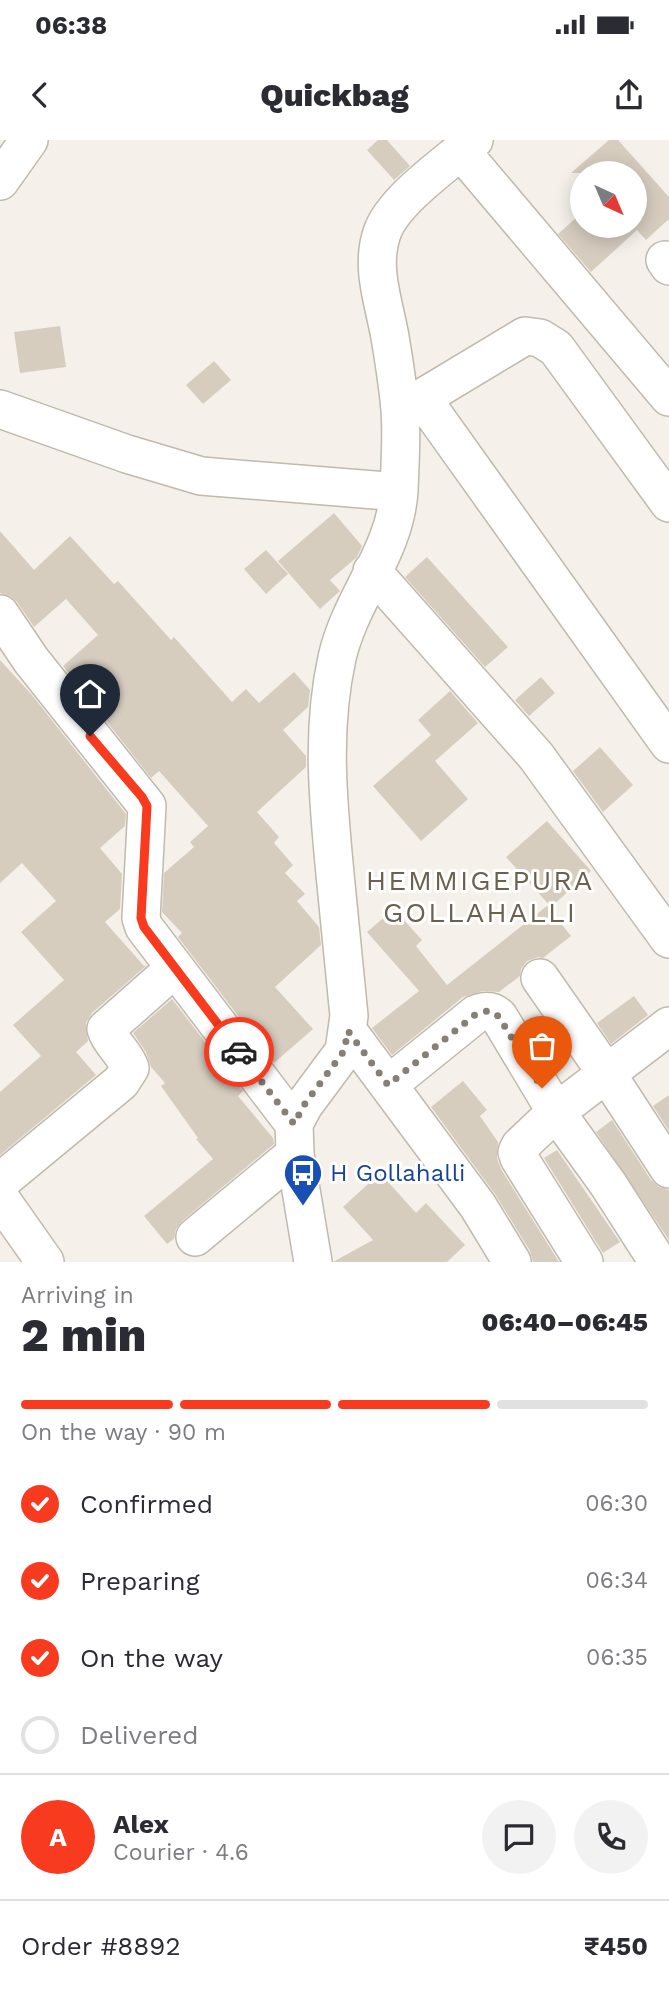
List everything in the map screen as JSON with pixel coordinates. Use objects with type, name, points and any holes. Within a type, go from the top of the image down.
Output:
[{"type":"street","points":[[0,181],[29,140]]},
{"type":"street","points":[[669,397],[468,146],[436,170],[391,215],[383,230],[377,252],[377,271],[391,340],[411,405],[669,744]]},
{"type":"street","points":[[411,405],[525,336],[540,338],[556,348],[669,503]]},
{"type":"street","points":[[313,1262],[295,1139],[304,1105],[344,1051],[349,1016],[326,787],[329,708],[337,657],[348,623],[390,533],[399,492],[411,405]]},
{"type":"street","points":[[0,409],[127,454],[201,476],[399,492]]},
{"type":"street","points":[[373,571],[536,757],[669,939]]},
{"type":"street","points":[[0,614],[31,660],[147,806],[141,918],[151,938],[295,1139]]},
{"type":"street","points":[[45,1262],[1,1196],[121,1082],[130,1068],[127,1057],[106,1029],[175,968]]},
{"type":"street","points":[[540,978],[669,1169]]},
{"type":"street","points":[[388,1085],[476,1014],[494,1012],[556,1112],[608,1184],[657,1262]]},
{"type":"street","points":[[584,1262],[517,1152],[556,1112],[669,1026]]},
{"type":"street","points":[[348,1031],[478,1206],[512,1262]]},
{"type":"street","points":[[195,1237],[295,1139]]},
{"type":"building","points":[[378,140],[387,140],[410,166],[394,180],[367,150]]},
{"type":"building","points":[[609,140],[618,140],[637,161],[585,161]]},
{"type":"building","points":[[648,174],[669,197],[669,219],[646,240]]},
{"type":"building","points":[[570,223],[570,238],[628,238],[591,272],[558,234]]},
{"type":"building","points":[[60,326],[66,367],[20,373],[14,332]]},
{"type":"building","points":[[214,361],[231,380],[203,404],[186,385]]},
{"type":"building","points":[[334,513],[362,546],[357,557],[330,580],[340,591],[320,609],[278,561]]},
{"type":"building","points":[[0,531],[34,570],[70,536],[114,584],[118,581],[171,640],[174,637],[232,702],[246,689],[259,703],[294,672],[310,690],[308,707],[283,730],[306,756],[306,767],[257,812],[279,837],[274,843],[293,865],[285,873],[305,894],[297,901],[319,927],[321,945],[275,987],[313,1029],[274,1063],[178,937],[182,933],[162,912],[164,873],[194,847],[190,842],[208,826],[159,771],[151,778],[63,666],[98,635],[66,599],[34,627],[17,602],[0,593]]},
{"type":"building","points":[[266,550],[288,574],[266,594],[244,569]]},
{"type":"building","points":[[427,557],[508,647],[485,667],[405,577]]},
{"type":"building","points":[[0,660],[32,695],[126,814],[125,826],[100,848],[122,874],[120,909],[105,922],[144,966],[147,965],[92,1013],[86,1023],[88,1041],[76,1052],[96,1075],[0,1155],[0,1092],[41,1056],[13,1025],[64,980],[21,932],[56,901],[22,863],[0,883]]},
{"type":"building","points":[[541,677],[555,693],[529,716],[515,700]]},
{"type":"building","points":[[450,691],[478,723],[435,761],[468,799],[421,841],[373,786],[431,735],[418,720]]},
{"type":"building","points":[[600,747],[633,785],[603,812],[573,771]]},
{"type":"building","points":[[547,821],[591,871],[551,907],[506,857]]},
{"type":"building","points":[[547,906],[571,936],[543,958],[527,961],[520,976],[499,992],[483,991],[463,997],[392,1055],[372,1028],[419,991],[367,932],[394,909],[422,940],[416,946],[447,985]]},
{"type":"building","points":[[634,996],[648,1015],[611,1044],[597,1023]]},
{"type":"building","points":[[172,999],[243,1091],[238,1096],[273,1138],[274,1144],[182,1221],[176,1229],[174,1239],[167,1244],[144,1216],[213,1159],[196,1139],[198,1138],[161,1086],[165,1083],[151,1067],[146,1052],[133,1033]]},
{"type":"building","points":[[463,1081],[487,1110],[480,1116],[498,1142],[497,1158],[501,1169],[559,1262],[533,1262],[530,1251],[495,1194],[431,1107]]},
{"type":"building","points":[[669,1095],[669,1131],[653,1106]]},
{"type":"building","points":[[612,1120],[651,1180],[659,1187],[669,1190],[669,1240],[596,1132]]},
{"type":"building","points":[[557,1150],[620,1242],[603,1253],[544,1158]]},
{"type":"building","points":[[380,1173],[416,1213],[426,1203],[465,1245],[447,1262],[333,1262],[373,1240],[343,1207]]},
{"type":"way so far","points":[[239,1052],[294,1124],[304,1105],[344,1051],[348,1031],[388,1085],[476,1014],[494,1012],[542,1088]]},
{"type":"place","name":"H Gollahalli","points":[[303,1207]]},
{"type":"district","name":"HEMMIGEPURA GOLLAHALLI","points":[[480,896]]},
{"type":"route","points":[[90,736],[147,806],[141,918],[144,927],[239,1052]]}]
